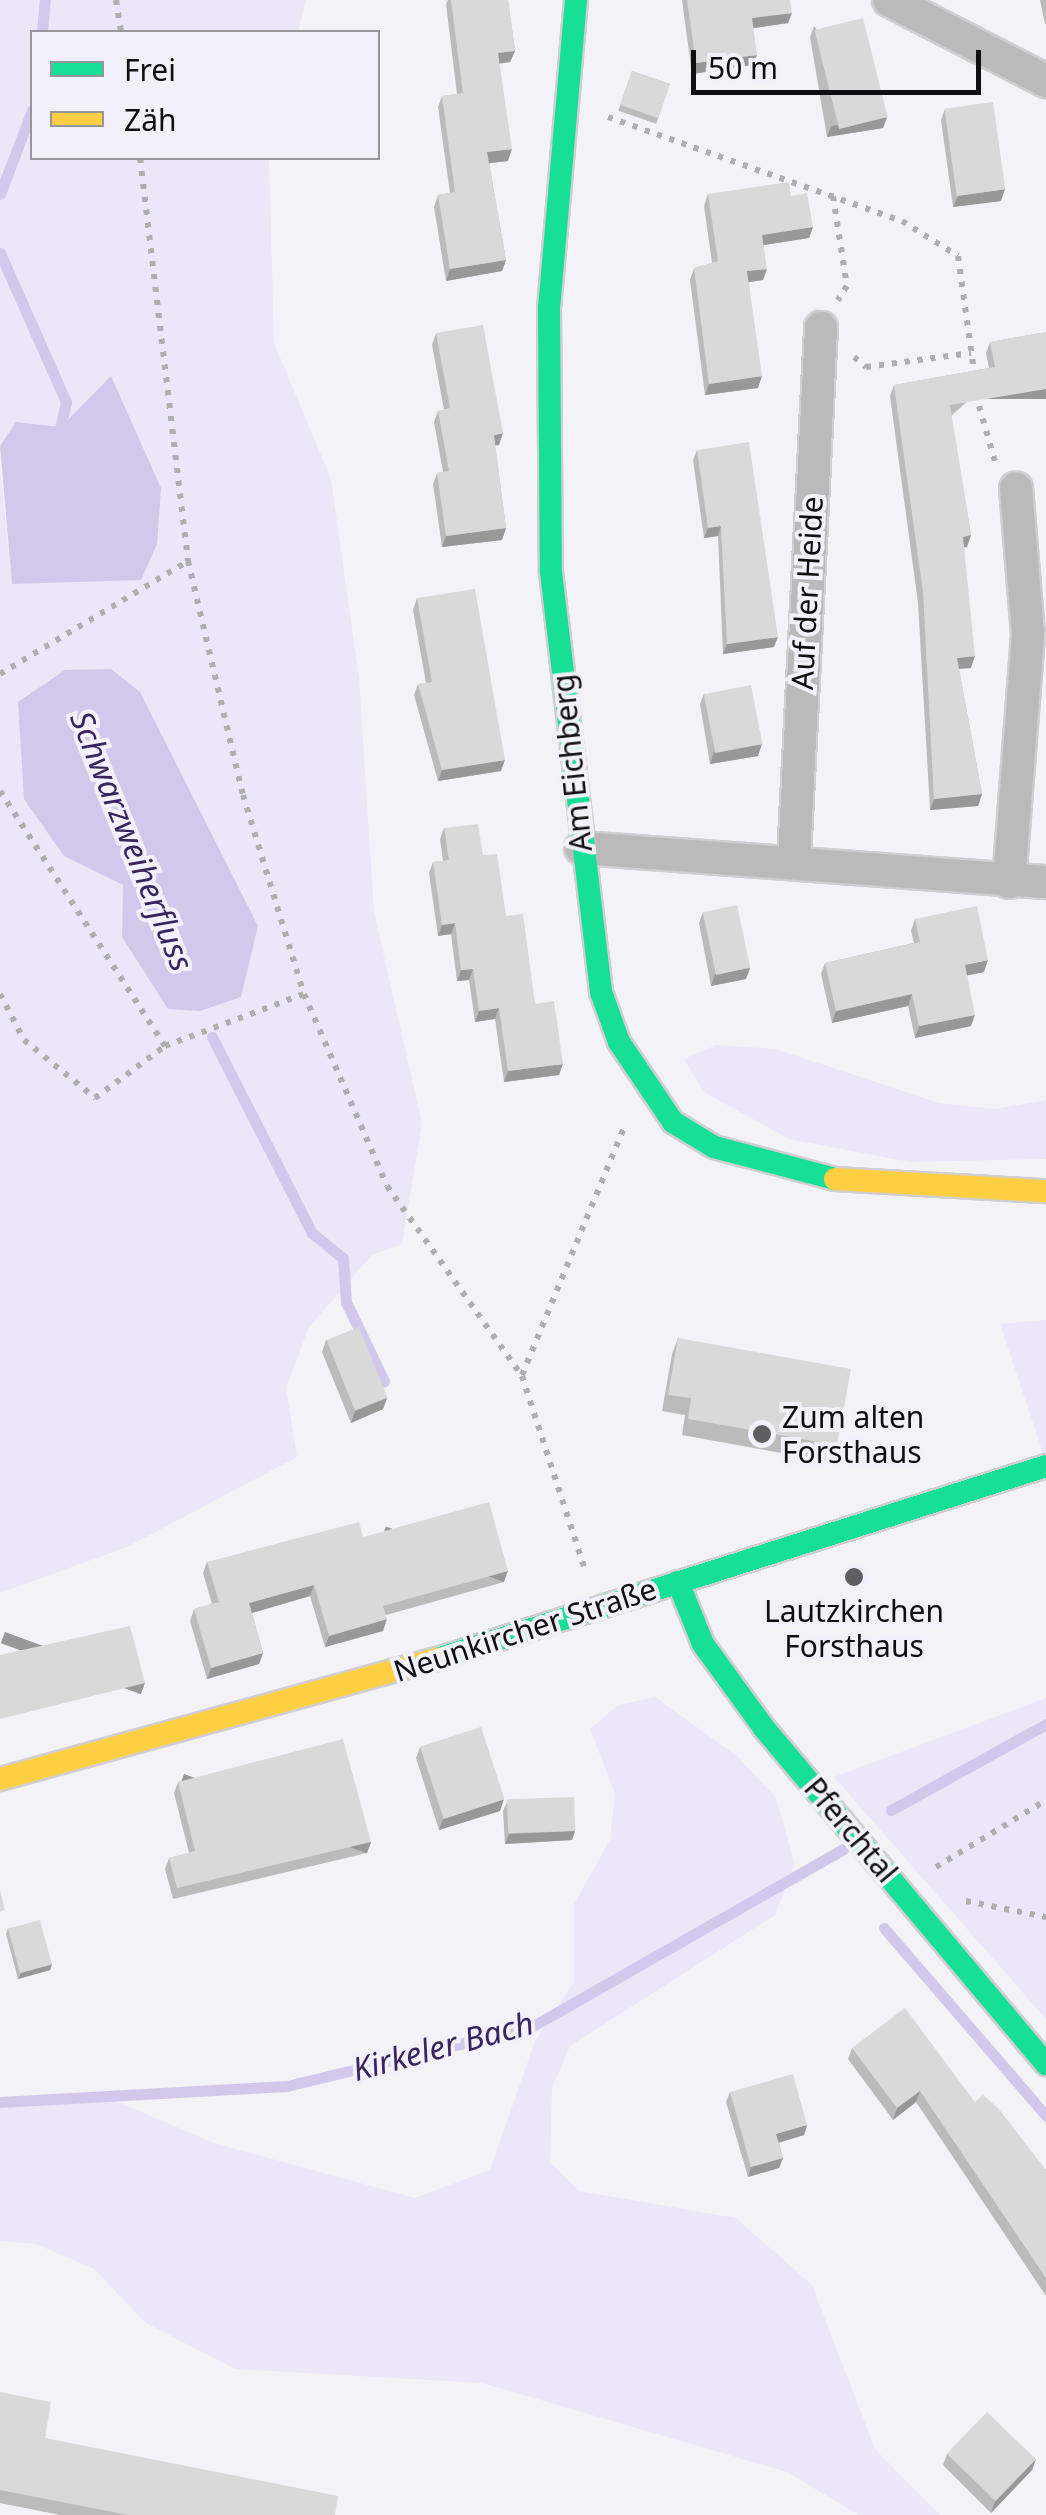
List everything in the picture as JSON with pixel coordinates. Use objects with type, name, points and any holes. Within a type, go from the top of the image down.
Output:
[{"type":"street","name":"Am Eichberg","points":[[576,0],[564,101],[549,308],[552,572],[581,848],[601,992],[642,1086],[673,1122],[768,1166],[899,1186],[1046,1191]]},
{"type":"street","points":[[889,0],[1046,82]]},
{"type":"street","name":"Auf der Heide","points":[[794,858],[821,328]]},
{"type":"street","points":[[1010,882],[1028,634],[1016,488]]},
{"type":"street","points":[[581,848],[794,858],[1010,882],[1046,882]]},
{"type":"street","name":"Neunkircher Straße","points":[[0,1780],[591,1611],[1046,1466]]},
{"type":"street","name":"Pferchtal","points":[[678,1582],[702,1644],[743,1700],[1046,2064]]},
{"type":"path","points":[[116,0],[120,30]]},
{"type":"path","points":[[564,101],[902,221],[958,256],[987,453],[1016,488]]},
{"type":"path","points":[[140,160],[188,562],[244,795],[304,994],[386,1186],[522,1376],[591,1611]]},
{"type":"path","points":[[832,195],[847,286],[821,328],[866,368],[971,353]]},
{"type":"path","points":[[0,674],[188,562]]},
{"type":"path","points":[[0,791],[165,1046]]},
{"type":"path","points":[[0,994],[24,1040],[95,1098],[165,1046],[304,994]]},
{"type":"path","points":[[522,1376],[642,1086]]},
{"type":"path","points":[[906,1894],[954,1851],[1046,1800]]},
{"type":"path","points":[[953,1898],[1046,1917]]},
{"type":"shaded area","points":[[0,0],[306,0],[298,30],[30,30],[30,160],[269,160],[274,343],[331,479],[359,678],[374,912],[422,1123],[402,1244],[372,1255],[309,1327],[286,1388],[297,1457],[127,1547],[0,1593],[0,469],[12,584],[161,488],[111,377],[61,427],[16,422],[0,446]],"holes":[[[64,856],[257,926],[122,937],[123,885]]]},
{"type":"shaded area","points":[[716,1045],[776,1049],[939,1103],[994,1109],[1046,1100],[1046,1159],[910,1162],[789,1139],[704,1092],[684,1059]]},
{"type":"shaded area","points":[[1046,1320],[1046,1462],[1000,1324]]},
{"type":"shaded area","points":[[655,1697],[737,1756],[776,1798],[795,1864],[775,1915],[570,2046],[552,2088],[550,2162],[579,2191],[736,2218],[812,2285],[875,2449],[940,2515],[859,2515],[787,2472],[482,2383],[235,2369],[146,2323],[94,2269],[36,2244],[0,2241],[0,2103],[102,2095],[214,2143],[415,2198],[490,2170],[535,2041],[574,1982],[574,1904],[610,1840],[615,1794],[590,1729],[618,1705]]},
{"type":"shaded area","points":[[1046,1698],[1046,2019],[834,1777]]},
{"type":"water","points":[[111,376],[161,488],[157,544],[141,580],[12,584],[0,446],[16,422],[61,427]]},
{"type":"water","points":[[111,669],[140,692],[258,926],[241,997],[200,1011],[168,1009],[122,937],[123,885],[64,856],[24,799],[18,702],[65,670]]},
{"type":"building","points":[[451,0],[508,0],[515,51],[498,53],[512,149],[487,152],[506,260],[450,269],[438,195],[455,192],[442,96],[463,93]]},
{"type":"building","points":[[687,0],[790,0],[792,13],[752,18],[757,55],[696,63]]},
{"type":"building","points":[[863,18],[888,117],[839,129],[814,30]]},
{"type":"building","points":[[632,71],[670,84],[658,118],[620,105]]},
{"type":"building","points":[[993,102],[1005,189],[957,196],[944,109]]},
{"type":"building","points":[[789,182],[791,196],[807,193],[813,227],[762,235],[767,269],[747,271],[762,376],[709,384],[694,268],[718,261],[708,194]]},
{"type":"building","points":[[483,325],[503,433],[494,435],[506,528],[446,536],[437,473],[449,471],[438,411],[450,408],[436,333]]},
{"type":"building","points":[[1046,332],[1046,389],[950,405],[971,535],[963,537],[975,656],[957,658],[982,794],[934,799],[923,592],[894,385],[995,367],[990,342]]},
{"type":"building","points":[[749,442],[778,637],[727,644],[721,526],[708,528],[697,450]]},
{"type":"building","points":[[475,589],[505,760],[442,770],[418,684],[432,682],[417,598]]},
{"type":"building","points":[[751,685],[762,744],[715,753],[704,694]]},
{"type":"building","points":[[478,824],[483,855],[497,854],[506,916],[523,914],[535,1004],[554,1001],[563,1064],[508,1071],[499,1008],[479,1011],[473,969],[461,970],[455,923],[442,925],[433,862],[449,860],[444,828]]},
{"type":"building","points":[[737,905],[750,968],[716,975],[703,912]]},
{"type":"building","points":[[977,906],[988,960],[965,965],[975,1015],[919,1026],[912,994],[836,1011],[825,963],[920,942],[915,919]]},
{"type":"building","points":[[359,1327],[387,1397],[355,1411],[327,1340]]},
{"type":"building","points":[[678,1338],[851,1369],[837,1445],[688,1419],[691,1398],[668,1395]]},
{"type":"building","points":[[489,1502],[508,1571],[383,1606],[387,1619],[329,1636],[314,1585],[249,1603],[263,1653],[211,1668],[194,1609],[219,1602],[207,1562],[359,1522],[363,1537]]},
{"type":"building","points":[[130,1626],[145,1683],[0,1719],[0,1655]]},
{"type":"building","points":[[481,1727],[504,1799],[444,1819],[420,1747]]},
{"type":"building","points":[[343,1739],[371,1842],[177,1888],[169,1858],[195,1851],[178,1782]]},
{"type":"building","points":[[574,1797],[575,1831],[508,1833],[507,1799]]},
{"type":"building","points":[[40,1920],[52,1964],[20,1973],[8,1929]]},
{"type":"building","points":[[905,2008],[975,2102],[983,2095],[998,2108],[1046,2170],[1046,2278],[920,2091],[897,2108],[852,2048]]},
{"type":"building","points":[[793,2074],[807,2125],[776,2134],[783,2158],[751,2167],[730,2092]]},
{"type":"building","points":[[0,2392],[51,2402],[45,2438],[338,2496],[335,2515],[128,2515],[0,2490]]},
{"type":"building","points":[[987,2412],[1036,2459],[996,2501],[947,2454]]},
{"type":"waterway","name":"Schwarzweiherfluss","points":[[42,30],[45,0]]},
{"type":"waterway","name":"Schwarzweiherfluss","points":[[0,194],[30,115]]},
{"type":"waterway","name":"Schwarzweiherfluss","points":[[0,253],[66,402],[58,438]]},
{"type":"waterway","name":"Schwarzweiherfluss","points":[[212,1037],[312,1233],[343,1258],[346,1302],[384,1381]]},
{"type":"waterway","name":"Kirkeler Bach","points":[[891,1810],[1046,1724]]},
{"type":"waterway","name":"Kirkeler Bach","points":[[0,2102],[287,2086],[533,2026],[843,1849]]},
{"type":"waterway","points":[[884,1928],[1046,2116]]},
{"type":"traffic: fast","points":[[576,0],[549,308],[551,572],[601,992],[619,1042],[673,1122],[714,1147],[835,1179]]},
{"type":"traffic: fast","points":[[437,1659],[1046,1466]]},
{"type":"traffic: fast","points":[[678,1582],[703,1644],[764,1728],[1046,2064]]},
{"type":"traffic: slow","points":[[835,1179],[1046,1191]]},
{"type":"traffic: slow","points":[[0,1779],[437,1659]]},
{"type":"place","name":"Zum alten Forsthaus","points":[[762,1434]]},
{"type":"place","name":"Lautzkirchen Forsthaus","points":[[854,1577]]}]
